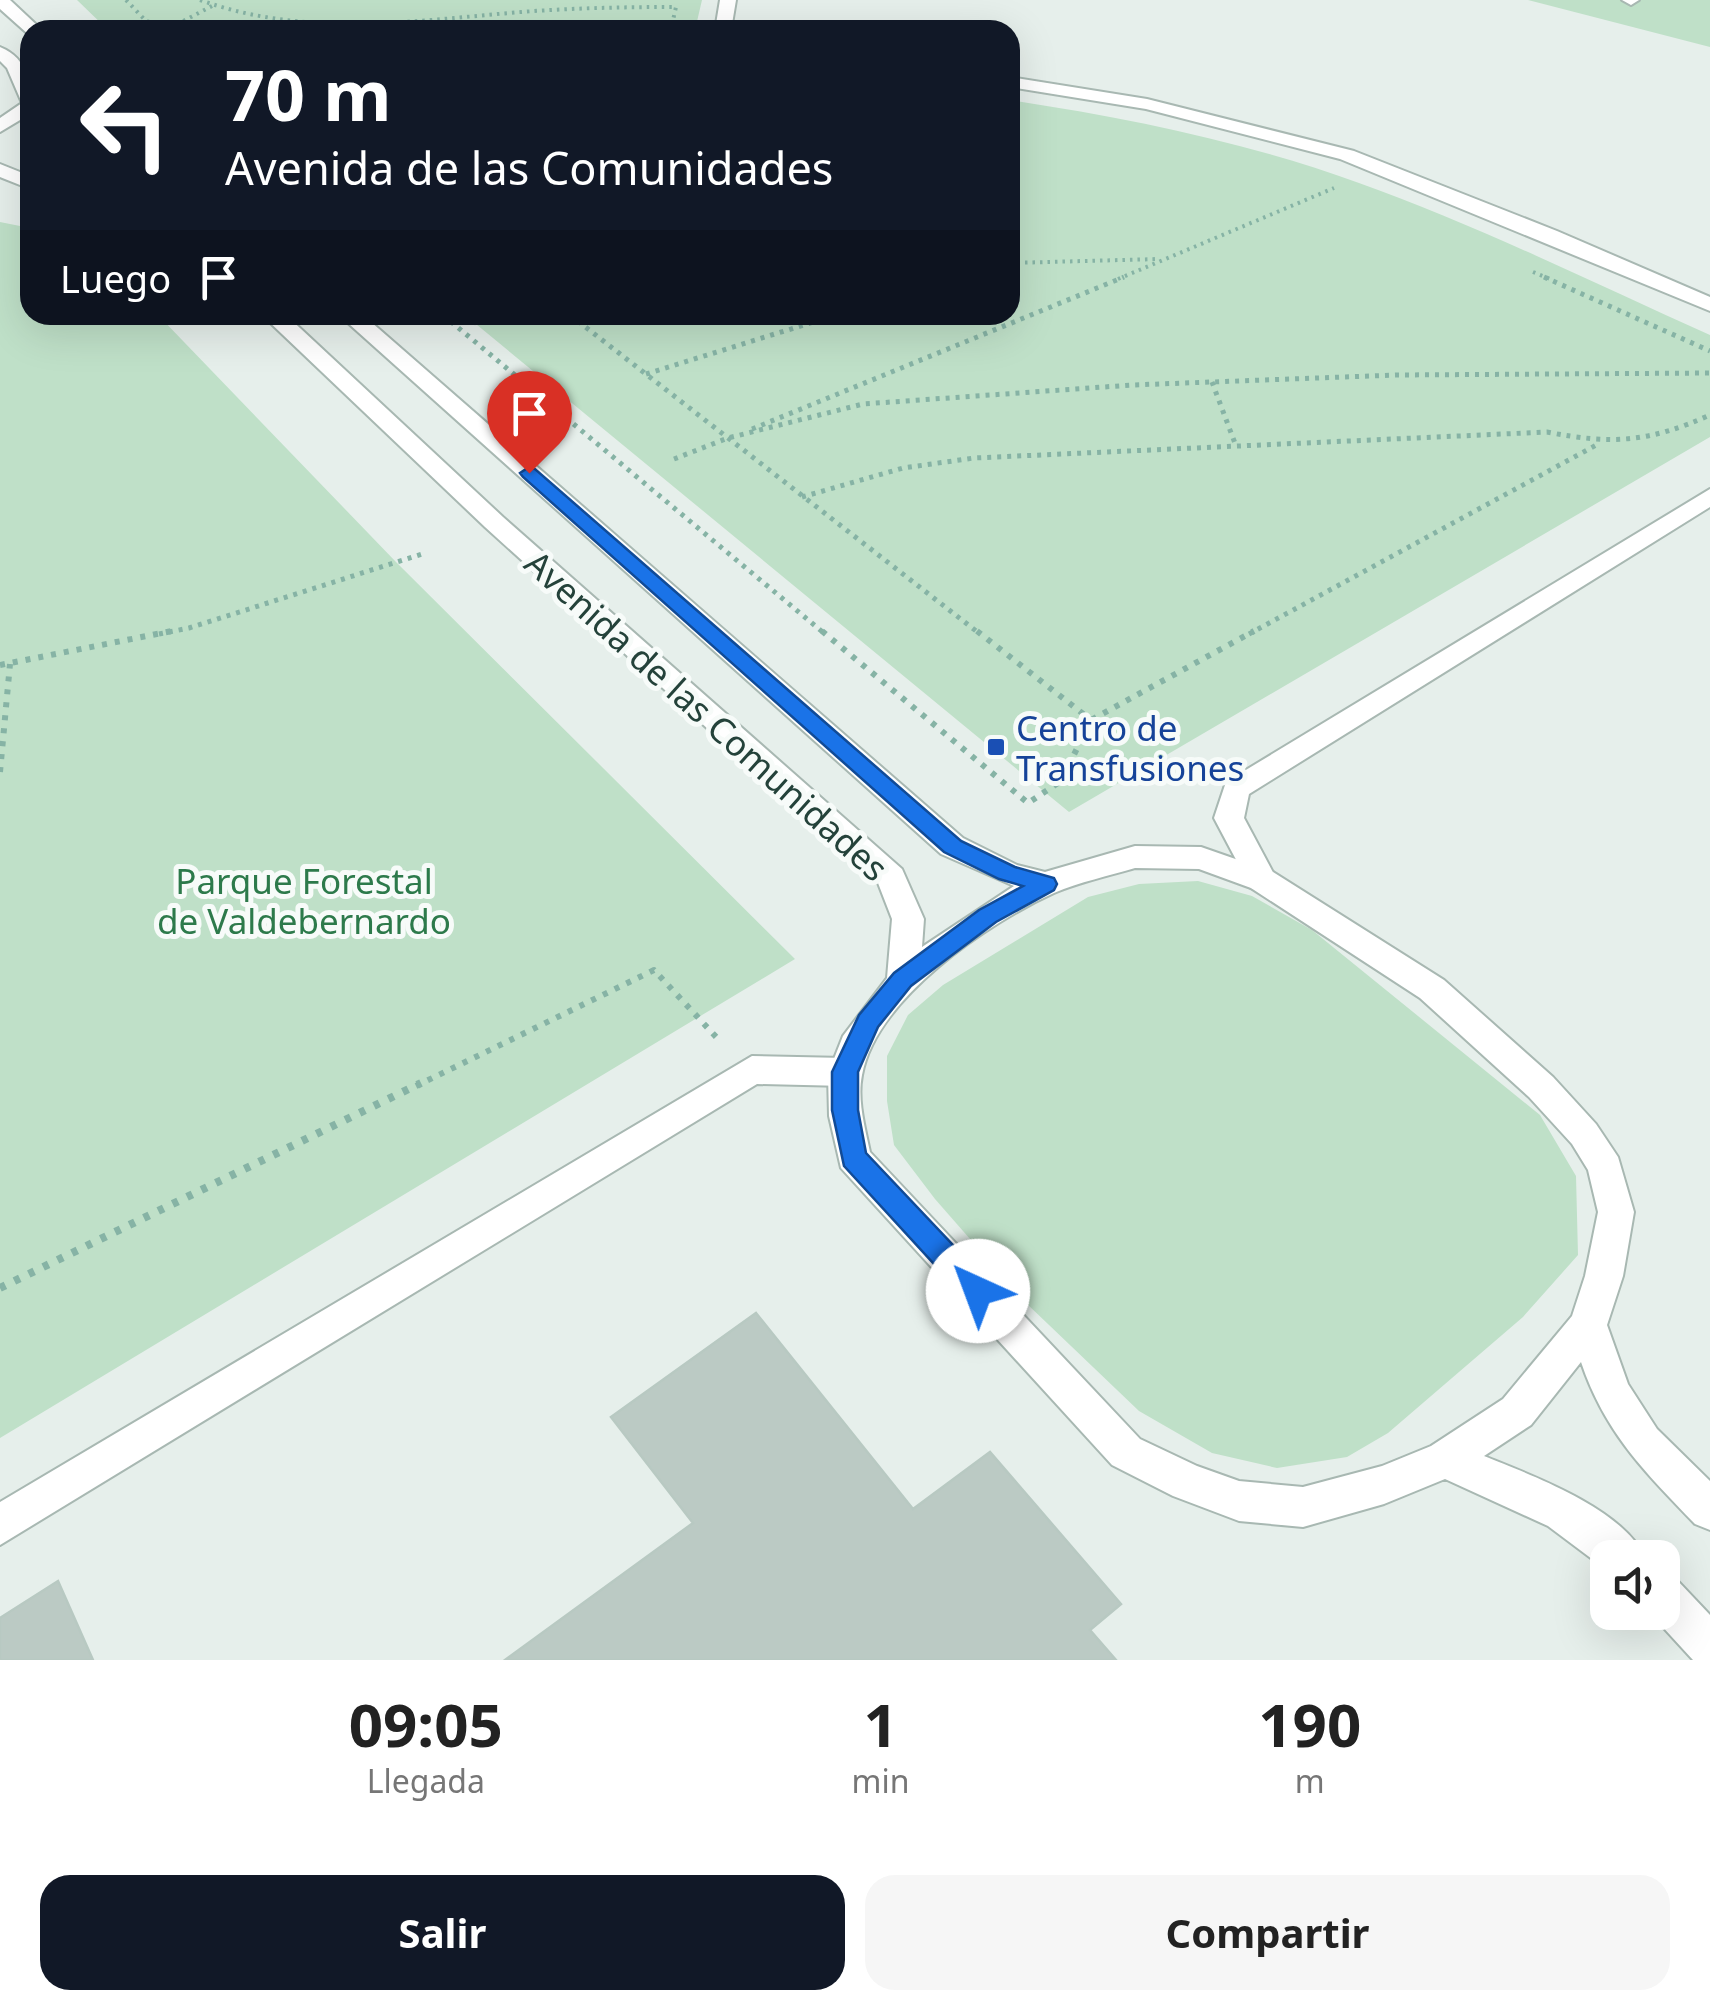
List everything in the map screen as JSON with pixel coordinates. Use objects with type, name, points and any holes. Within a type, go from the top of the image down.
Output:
[{"type":"street","points":[[0,0],[23,20]]},
{"type":"street","points":[[0,52],[15,66],[20,79]]},
{"type":"street","points":[[1020,84],[1147,104],[1347,155],[1550,235],[1710,306]]},
{"type":"street","name":"Avenida de las Comunidades","points":[[284,325],[509,535],[891,877],[908,919],[903,979]]},
{"type":"street","name":"Avenida de las Comunidades","points":[[361,325],[952,846],[1007,873],[1046,884]]},
{"type":"street","points":[[1262,880],[1230,818],[1236,788],[1710,496]]},
{"type":"street","points":[[1135,857],[1201,858],[1262,880],[1432,989],[1541,1087],[1584,1134],[1605,1168],[1616,1212],[1604,1276],[1588,1325],[1517,1412],[1446,1459],[1384,1485],[1303,1507],[1239,1501],[1188,1482],[1126,1452],[853,1158],[845,1110],[845,1072],[868,1022],[903,979],[988,916],[1046,884],[1135,857]]},
{"type":"street","points":[[0,1525],[752,1070],[845,1072]]},
{"type":"street","points":[[1588,1325],[1611,1393],[1643,1442],[1710,1510]]},
{"type":"street","points":[[1446,1459],[1520,1490],[1595,1529],[1606,1540]]},
{"type":"street","points":[[1680,1615],[1710,1647]]},
{"type":"path","points":[[126,0],[145,20]]},
{"type":"path","points":[[200,0],[258,20]]},
{"type":"path","points":[[185,20],[213,6]]},
{"type":"path","points":[[435,20],[676,7],[673,20]]},
{"type":"path","points":[[1020,320],[1334,188],[1316,183]]},
{"type":"path","points":[[1020,263],[1163,258]]},
{"type":"path","points":[[1524,268],[1710,351]]},
{"type":"path","points":[[455,325],[1028,803],[1061,781],[1091,720],[1600,442]]},
{"type":"path","points":[[583,325],[1091,720]]},
{"type":"path","points":[[646,374],[804,325]]},
{"type":"path","points":[[674,459],[1009,325]]},
{"type":"path","points":[[728,438],[863,404],[1212,382],[1398,375],[1710,373]]},
{"type":"path","points":[[1212,382],[1236,446]]},
{"type":"path","points":[[802,497],[903,468],[974,458],[1547,432],[1632,444],[1677,431],[1710,415]]},
{"type":"path","points":[[0,665],[189,628],[422,554]]},
{"type":"path","points":[[0,772],[10,663]]},
{"type":"path","points":[[0,1288],[654,970],[718,1039]]},
{"type":"green space","points":[[77,0],[702,0],[697,20],[98,20]]},
{"type":"green space","points":[[1528,0],[1710,0],[1710,47]]},
{"type":"green space","points":[[1020,102],[1187,133],[1317,168],[1448,218],[1710,335],[1710,437],[1069,812],[477,325],[1020,325]]},
{"type":"green space","name":"Parque Forestal de Valdebernardo","points":[[0,222],[20,226],[20,325],[168,325],[396,562],[795,959],[0,1438]]},
{"type":"green space","points":[[1198,881],[1252,896],[1312,930],[1540,1115],[1576,1176],[1578,1255],[1523,1317],[1388,1433],[1347,1457],[1277,1468],[1212,1453],[1139,1411],[1026,1303],[935,1199],[894,1145],[887,1101],[887,1056],[908,1015],[943,985],[1088,897],[1139,884]]},
{"type":"building","points":[[756,1313],[913,1509],[990,1452],[1121,1604],[1090,1630],[1116,1660],[505,1660],[693,1523],[611,1417]]},
{"type":"building","points":[[58,1581],[93,1660],[0,1660],[0,1618]]},
{"type":"place","name":"Centro de Transfusiones","points":[[996,747]]},
{"type":"route","points":[[529,473],[952,846],[1007,873],[1046,884],[988,916],[903,979],[868,1022],[845,1072],[845,1110],[853,1158],[978,1291]]}]
